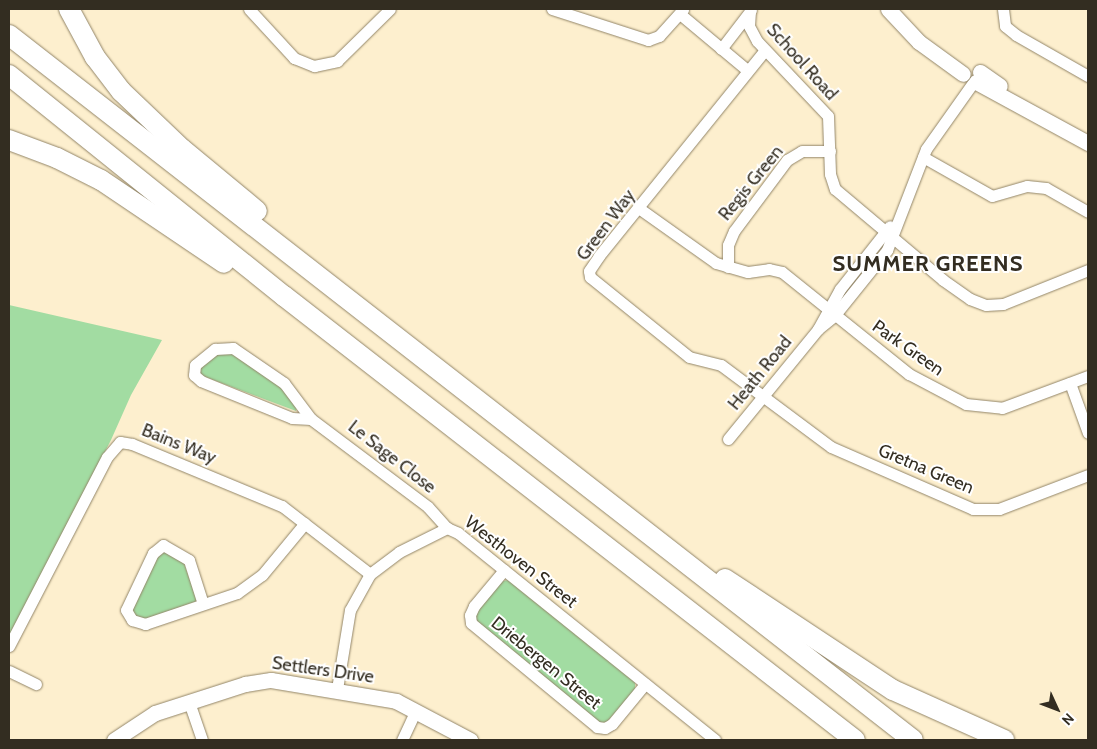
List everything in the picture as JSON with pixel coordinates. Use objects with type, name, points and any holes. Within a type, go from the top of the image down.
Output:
[{"type":"highway","points":[[69,9],[95,57],[128,99],[182,149],[374,307],[381,324]]},
{"type":"highway","points":[[9,35],[913,740]]},
{"type":"highway","points":[[9,75],[284,296],[668,593],[816,712],[855,740]]},
{"type":"highway","points":[[9,140],[95,177],[264,291],[284,296]]},
{"type":"highway","points":[[623,513],[819,639],[893,690],[1004,740]]},
{"type":"highway","points":[[816,712],[841,740]]},
{"type":"street","points":[[249,9],[294,58],[314,66],[337,61],[390,9]]},
{"type":"street","points":[[552,9],[648,40],[654,39],[682,11],[747,70]]},
{"type":"street","points":[[888,9],[919,42],[971,76],[1088,143]]},
{"type":"street","points":[[898,9],[971,76]]},
{"type":"street","points":[[1003,9],[1005,26],[1016,35],[1088,76]]},
{"type":"street","name":"School Road","points":[[722,49],[751,10]]},
{"type":"street","name":"School Road","points":[[751,10],[752,34],[828,116],[830,174],[835,189],[943,280],[970,299],[986,304],[1003,304],[1088,270]]},
{"type":"street","name":"Green Way","points":[[764,398],[721,365],[689,357],[590,277],[590,268],[640,209],[747,70],[765,50]]},
{"type":"street","name":"Heath Road","points":[[728,439],[764,398],[890,236],[923,157],[971,76]]},
{"type":"street","name":"Regis Green","points":[[728,267],[728,245],[734,231],[787,160],[802,151],[830,151]]},
{"type":"street","points":[[923,157],[987,194],[998,196],[1026,186],[1046,188],[1088,212]]},
{"type":"street","name":"Park Green","points":[[640,209],[703,256],[728,267],[757,272],[777,270],[925,385],[973,406],[1002,408],[1088,376]]},
{"type":"street","name":"Le Sage Close","points":[[311,419],[292,418],[201,381],[194,375],[195,365],[215,349],[233,348],[284,383],[311,419],[428,507],[447,528]]},
{"type":"street","points":[[1070,383],[1088,433]]},
{"type":"street","name":"Gretna Green","points":[[764,398],[831,447],[973,509],[999,509],[1088,475]]},
{"type":"street","name":"Bains Way","points":[[9,646],[110,451],[120,442],[132,444],[275,502],[370,574]]},
{"type":"street","points":[[203,604],[189,560],[162,545],[153,553],[126,610],[132,620],[145,624],[237,593],[255,583],[305,523]]},
{"type":"street","name":"Westhoven Street","points":[[337,689],[350,610],[370,574],[399,552],[447,528],[455,530],[712,739]]},
{"type":"street","name":"Driebergen Street","points":[[504,570],[474,606],[470,615],[471,623],[597,727],[605,728],[612,724],[645,684]]},
{"type":"street","points":[[9,672],[36,684]]},
{"type":"street","name":"Settlers Drive","points":[[114,740],[155,713],[266,680],[337,689],[390,699],[416,710],[470,740]]},
{"type":"street","points":[[189,702],[202,740]]},
{"type":"street","points":[[402,740],[416,710]]},
{"type":"green space","points":[[9,305],[162,340],[131,395],[111,440],[9,638]]},
{"type":"green space","points":[[225,350],[279,384],[297,407],[296,411],[200,375],[202,363]]},
{"type":"green space","points":[[162,550],[182,557],[197,601],[146,620],[131,614],[131,603]]},
{"type":"green space","points":[[509,580],[635,682],[635,690],[607,722],[600,723],[475,621],[476,610],[502,581]]},
{"type":"district","name":"SUMMER GREENS","points":[[928,264]]}]
